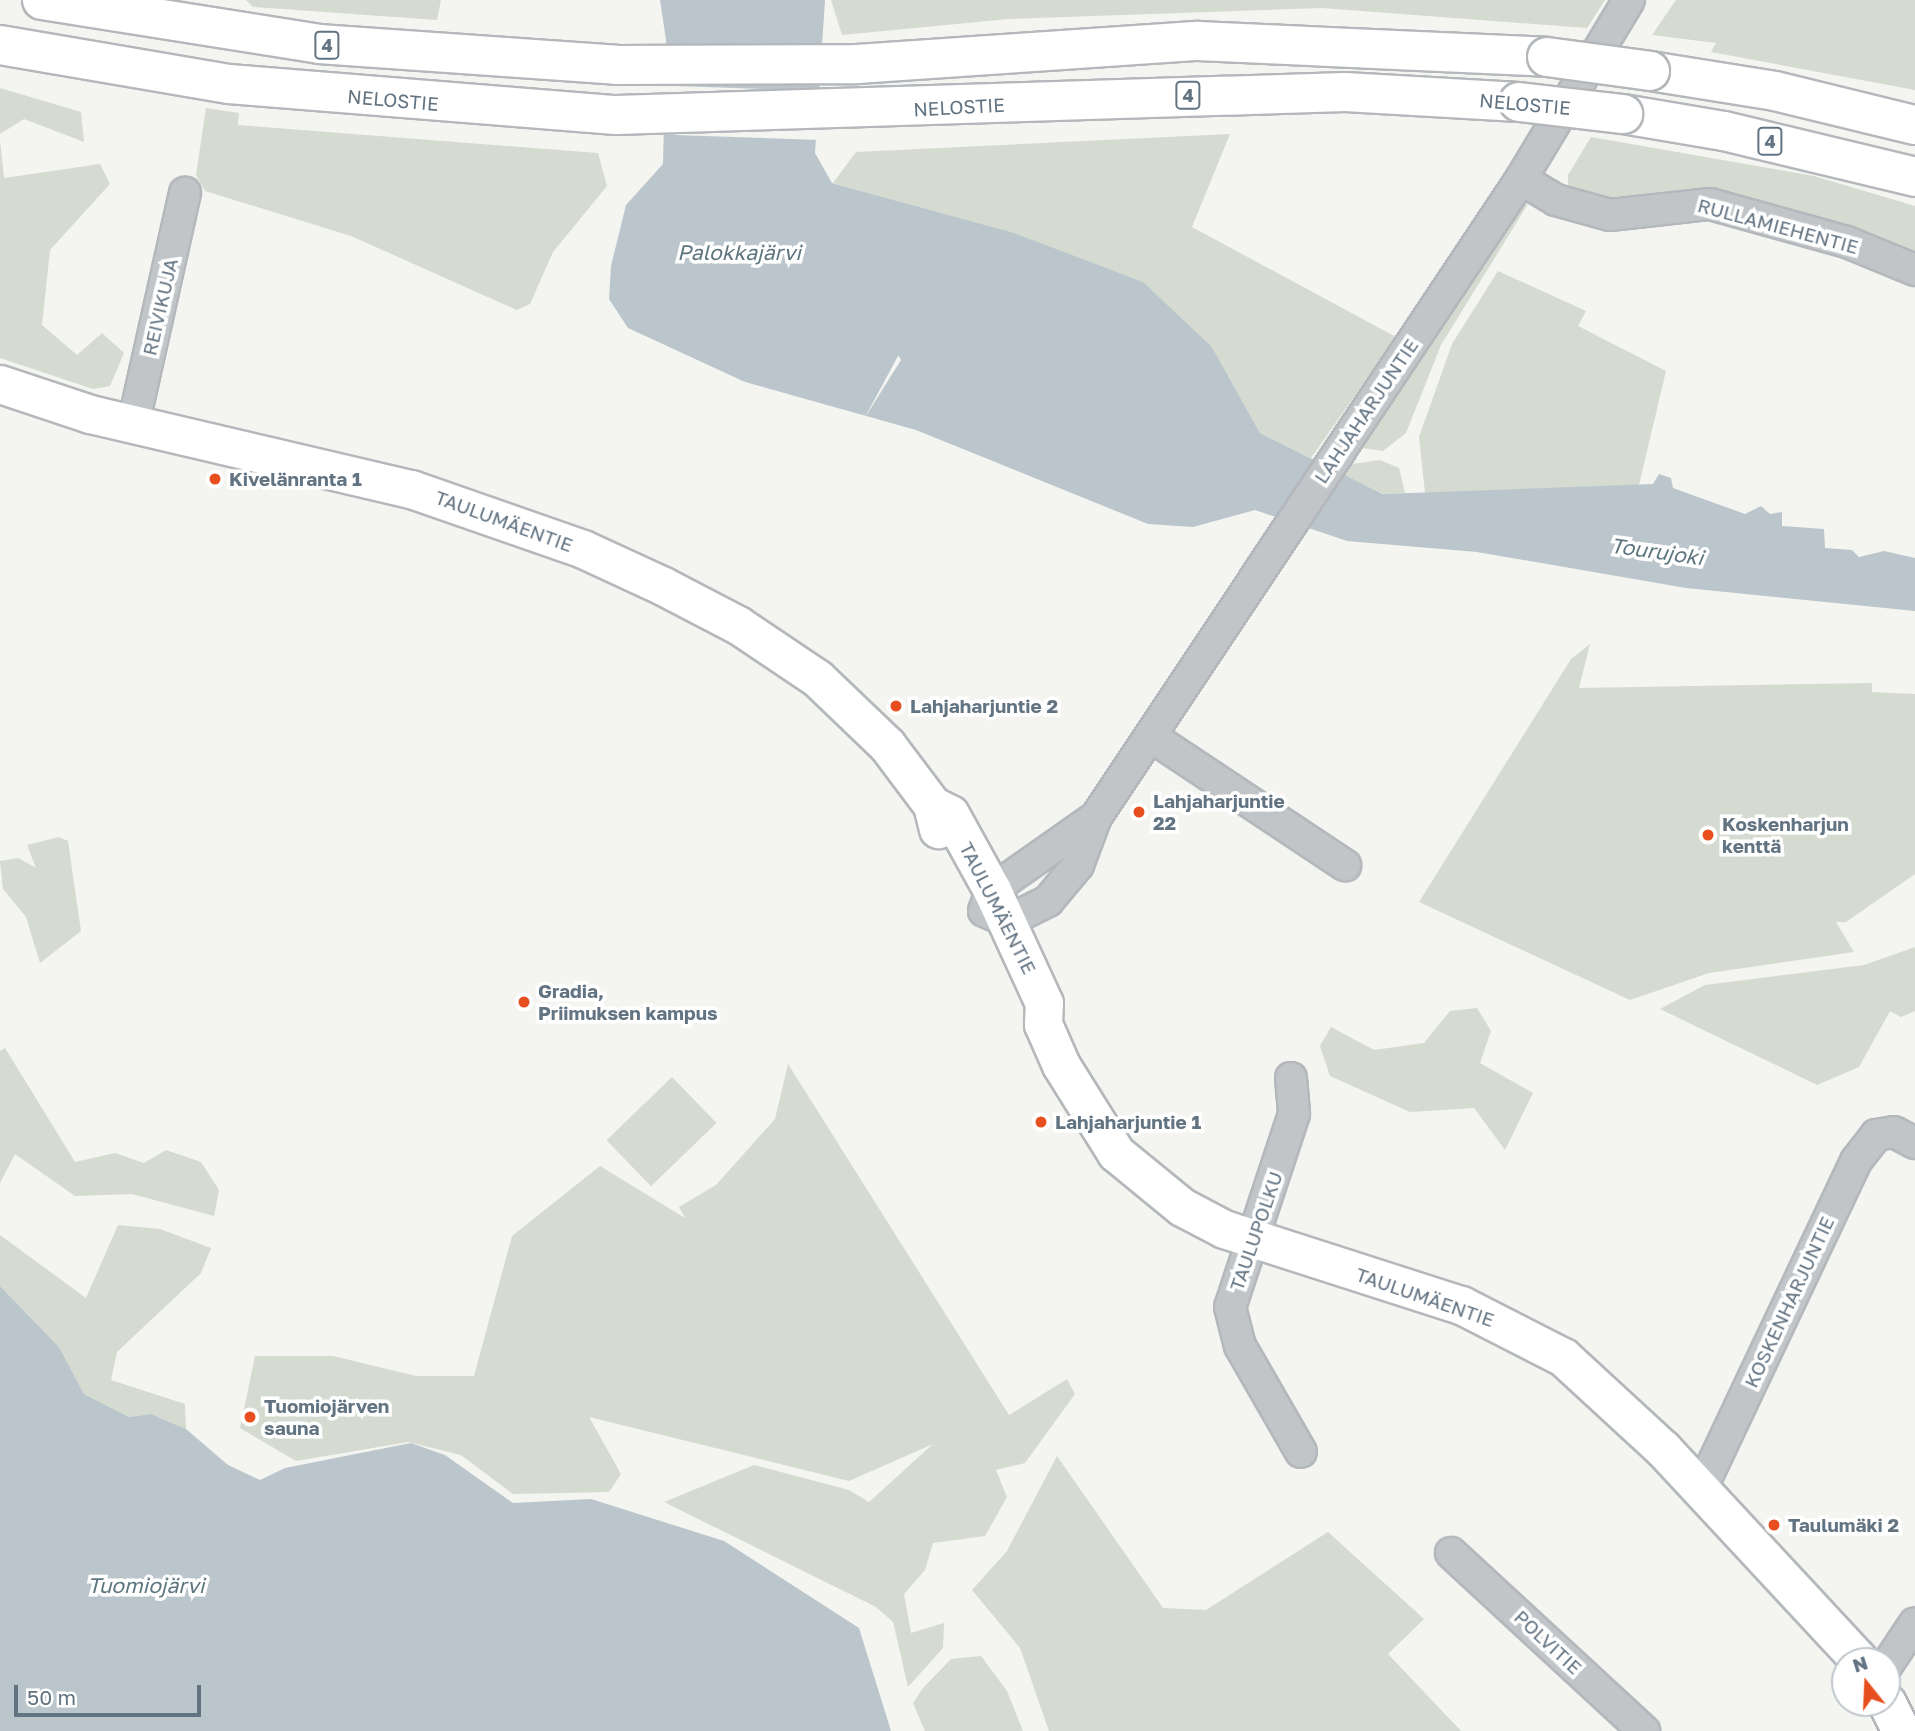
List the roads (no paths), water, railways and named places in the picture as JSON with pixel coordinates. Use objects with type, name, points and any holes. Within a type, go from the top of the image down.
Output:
[{"type":"highway","name":"4","points":[[42,0],[319,44],[616,65],[857,64],[1198,41],[1547,57],[1775,91],[1915,125]]},
{"type":"highway","name":"NELOSTIE","points":[[0,45],[229,84],[616,115],[857,111],[1332,92],[1519,102],[1623,114],[1724,131],[1915,177]]},
{"type":"main road","name":"TAULUMÄENTIE","points":[[0,384],[90,414],[134,421],[411,489],[583,549],[738,625],[817,678],[887,745],[932,805],[995,907],[1025,1013],[1044,1024],[1061,1065],[1116,1153],[1182,1207],[1253,1239],[1513,1328],[1599,1384],[1847,1647]]},
{"type":"street","name":"LAHJAHARJUNTIE","points":[[995,907],[1048,901],[1078,865],[1096,817],[1152,737],[1521,179],[1629,0]]},
{"type":"street","name":"RULLAMIEHENTIE","points":[[1521,179],[1556,200],[1610,215],[1710,204],[1847,242],[1915,270]]},
{"type":"street","name":"REIVIKUJA","points":[[134,421],[185,193]]},
{"type":"street","points":[[1152,737],[1345,865]]},
{"type":"street","name":"TAULUPOLKU","points":[[1292,1078],[1294,1114],[1230,1307],[1233,1329],[1301,1452]]},
{"type":"street","name":"KOSKENHARJUNTIE","points":[[1700,1489],[1856,1161],[1876,1135],[1904,1137]]},
{"type":"street","name":"POLVITIE","points":[[1451,1553],[1644,1731]]},
{"type":"street","points":[[1899,1647],[1915,1623]]},
{"type":"water","name":"Palokkajärvi","points":[[660,0],[825,0],[815,153],[832,183],[1014,233],[1143,282],[1212,347],[1260,433],[1383,494],[1653,484],[1659,474],[1671,478],[1673,488],[1745,514],[1761,506],[1770,514],[1782,512],[1782,526],[1824,529],[1825,548],[1852,550],[1859,557],[1884,551],[1915,558],[1915,611],[1686,588],[1477,552],[1347,541],[1255,510],[1193,527],[1148,524],[916,430],[745,382],[628,328],[609,299],[611,266],[626,205],[663,164],[666,40]]},
{"type":"water","name":"Tuomiojärvi","points":[[0,1286],[59,1347],[84,1394],[129,1417],[151,1414],[186,1429],[228,1465],[260,1480],[285,1468],[411,1443],[445,1455],[513,1503],[591,1499],[724,1541],[859,1628],[891,1731],[0,1731]]},
{"type":"place","name":"Kivelänranta 1","points":[[215,479]]},
{"type":"place","name":"Lahjaharjuntie 2","points":[[896,706]]},
{"type":"place","name":"Lahjaharjuntie 22","points":[[1139,812]]},
{"type":"place","name":"Koskenharjun kenttä","points":[[1708,835]]},
{"type":"place","name":"Gradia, Priimuksen kampus","points":[[524,1002]]},
{"type":"place","name":"Lahjaharjuntie 1","points":[[1041,1122]]},
{"type":"place","name":"Tuomiojärven sauna","points":[[250,1417]]},
{"type":"place","name":"Taulumäki 2","points":[[1774,1525]]},
{"type":"water label","name":"Tourujoki","points":[[1657,551]]}]
